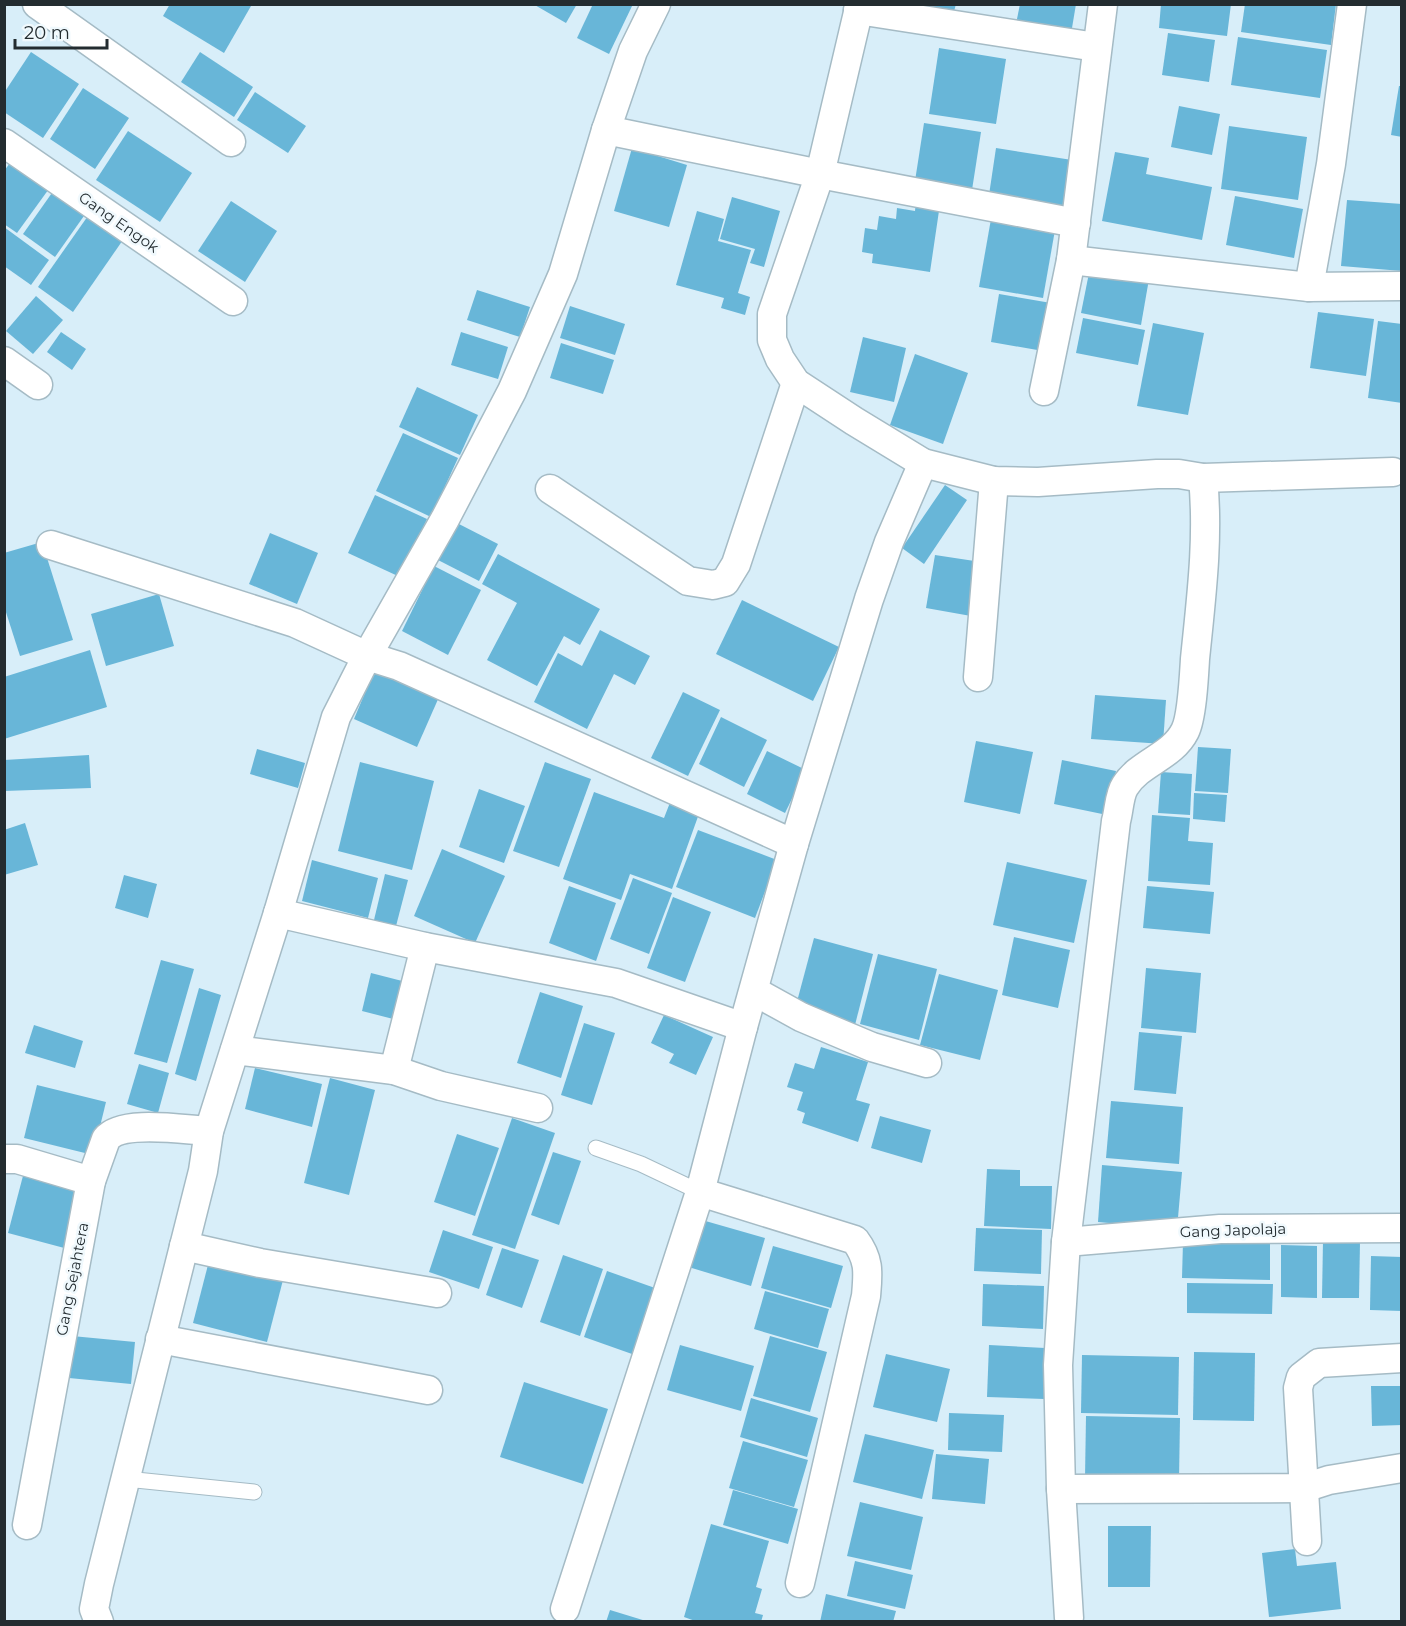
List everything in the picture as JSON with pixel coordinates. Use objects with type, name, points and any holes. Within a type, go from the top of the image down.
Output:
[{"type":"street","points":[[38,4],[231,142]]},
{"type":"street","points":[[99,1622],[94,1609],[203,1171],[209,1131],[278,913],[336,717],[367,656],[445,519],[512,391],[563,274],[606,130],[633,51],[656,4]]},
{"type":"street","points":[[1044,391],[1071,260],[1103,4]]},
{"type":"street","points":[[1309,287],[1331,164],[1352,4]]},
{"type":"street","points":[[1096,47],[859,7],[820,174],[772,314],[772,340],[780,359],[796,383],[923,464],[994,481],[1038,482],[1157,474],[1179,474],[1203,478],[1393,472]]},
{"type":"street","points":[[606,130],[1076,223]]},
{"type":"street","name":"Gang Engok","points":[[4,143],[233,301]]},
{"type":"street","points":[[1071,260],[1309,287],[1401,286]]},
{"type":"street","points":[[4,361],[38,385]]},
{"type":"street","points":[[550,489],[688,581],[713,585],[725,582],[736,564],[796,383]]},
{"type":"street","points":[[565,1609],[700,1192],[742,1027],[794,844],[869,599],[889,542],[923,464]]},
{"type":"street","points":[[1069,1618],[1061,1489],[1058,1365],[1066,1242],[1116,821],[1124,787],[1143,767],[1173,748],[1185,730],[1191,700],[1206,546],[1203,478]]},
{"type":"street","points":[[978,677],[994,481]]},
{"type":"street","points":[[51,545],[295,623],[367,656],[399,666],[794,844]]},
{"type":"street","points":[[278,913],[425,947],[616,982],[742,1027]]},
{"type":"street","points":[[394,1070],[425,947]]},
{"type":"street","points":[[754,991],[801,1017],[872,1047],[927,1063]]},
{"type":"street","points":[[235,1050],[394,1070],[441,1086],[538,1108]]},
{"type":"street","name":"Gang Sejahtera","points":[[27,1525],[90,1181],[106,1139],[118,1130],[142,1127],[209,1131]]},
{"type":"street","points":[[4,1159],[17,1159],[90,1181]]},
{"type":"street","points":[[700,1192],[855,1240],[864,1252],[868,1269],[866,1296],[800,1582]]},
{"type":"street","name":"Gang Japolaja","points":[[1066,1242],[1220,1229],[1401,1228]]},
{"type":"street","points":[[184,1246],[260,1263],[437,1293]]},
{"type":"street","points":[[160,1339],[428,1390]]},
{"type":"street","points":[[1307,1541],[1298,1388],[1301,1377],[1319,1363],[1401,1358]]},
{"type":"street","points":[[1061,1489],[1304,1488],[1329,1480],[1401,1468]]},
{"type":"lane","points":[[596,1149],[641,1164],[700,1192]]},
{"type":"lane","points":[[126,1479],[254,1492]]},
{"type":"building","points":[[170,4],[248,4],[251,6],[224,53],[163,16]]},
{"type":"building","points":[[533,4],[577,4],[566,23]]},
{"type":"building","points":[[593,4],[633,4],[609,54],[577,38]]},
{"type":"building","points":[[925,4],[956,4],[953,15],[924,7]]},
{"type":"building","points":[[1020,4],[1076,4],[1071,34],[1016,24]]},
{"type":"building","points":[[1161,4],[1231,4],[1227,36],[1159,28]]},
{"type":"building","points":[[1245,4],[1336,4],[1331,45],[1241,32]]},
{"type":"building","points":[[1168,33],[1215,40],[1209,82],[1162,75]]},
{"type":"building","points":[[1238,37],[1327,50],[1320,98],[1231,85]]},
{"type":"building","points":[[939,48],[1006,59],[996,124],[929,114]]},
{"type":"building","points":[[31,52],[79,84],[43,138],[4,112],[4,93]]},
{"type":"building","points":[[200,52],[253,87],[234,117],[181,82]]},
{"type":"building","points":[[1399,86],[1402,86],[1402,137],[1391,135]]},
{"type":"building","points":[[83,88],[129,118],[95,169],[50,139]]},
{"type":"building","points":[[255,92],[306,126],[288,153],[237,120]]},
{"type":"building","points":[[1179,106],[1220,114],[1212,155],[1171,147]]},
{"type":"building","points":[[924,123],[981,132],[972,190],[915,181]]},
{"type":"building","points":[[1229,126],[1307,137],[1298,200],[1221,189]]},
{"type":"building","points":[[128,131],[192,173],[160,222],[96,180]]},
{"type":"building","points":[[632,148],[687,165],[669,227],[614,211]]},
{"type":"building","points":[[996,148],[1072,160],[1064,207],[989,195]]},
{"type":"building","points":[[1115,152],[1149,158],[1146,174],[1212,187],[1202,240],[1102,221]]},
{"type":"building","points":[[13,159],[51,186],[17,233],[4,224],[4,171]]},
{"type":"building","points":[[54,190],[86,213],[55,257],[23,234]]},
{"type":"building","points":[[1235,196],[1303,209],[1294,258],[1226,245]]},
{"type":"building","points":[[732,197],[780,211],[764,267],[750,263],[755,249],[720,239]]},
{"type":"building","points":[[1347,200],[1402,204],[1402,271],[1341,266]]},
{"type":"building","points":[[231,201],[277,231],[245,282],[198,251]]},
{"type":"building","points":[[916,201],[940,204],[930,272],[872,263],[873,254],[862,252],[865,228],[877,230],[879,216],[896,219],[897,208],[915,211]]},
{"type":"building","points":[[697,211],[724,219],[718,241],[751,250],[738,293],[750,297],[745,315],[721,308],[724,298],[676,285]]},
{"type":"building","points":[[90,213],[125,237],[73,312],[38,287]]},
{"type":"building","points":[[991,219],[1055,230],[1043,298],[979,287]]},
{"type":"building","points":[[4,227],[49,260],[31,285],[4,266]]},
{"type":"building","points":[[1090,268],[1149,279],[1141,325],[1081,313]]},
{"type":"building","points":[[477,290],[530,307],[520,337],[467,320]]},
{"type":"building","points":[[999,294],[1051,303],[1043,351],[991,342]]},
{"type":"building","points":[[36,296],[63,320],[33,354],[6,331]]},
{"type":"building","points":[[570,306],[625,324],[615,355],[560,338]]},
{"type":"building","points":[[1318,312],[1374,319],[1366,376],[1310,368]]},
{"type":"building","points":[[1083,318],[1145,330],[1138,365],[1076,353]]},
{"type":"building","points":[[1378,321],[1402,324],[1402,403],[1368,398]]},
{"type":"building","points":[[1153,323],[1204,333],[1188,415],[1137,406]]},
{"type":"building","points":[[61,332],[86,349],[72,370],[47,352]]},
{"type":"building","points":[[461,332],[508,347],[498,379],[451,365]]},
{"type":"building","points":[[863,337],[906,348],[894,402],[850,392]]},
{"type":"building","points":[[561,343],[614,360],[603,394],[550,378]]},
{"type":"building","points":[[915,354],[968,373],[943,444],[890,425]]},
{"type":"building","points":[[417,387],[478,415],[460,455],[399,427]]},
{"type":"building","points":[[403,433],[458,458],[431,517],[376,491]]},
{"type":"building","points":[[945,485],[967,500],[924,564],[902,548]]},
{"type":"building","points":[[375,495],[427,519],[400,577],[348,553]]},
{"type":"building","points":[[457,523],[498,544],[479,581],[438,560]]},
{"type":"building","points":[[270,533],[318,553],[297,604],[249,584]]},
{"type":"building","points":[[42,542],[73,640],[20,656],[4,606],[4,553]]},
{"type":"building","points":[[498,554],[600,609],[580,645],[564,636],[537,686],[487,660],[517,603],[482,584]]},
{"type":"building","points":[[935,555],[981,562],[971,616],[926,608]]},
{"type":"building","points":[[434,566],[481,590],[448,655],[402,631]]},
{"type":"building","points":[[159,594],[174,646],[106,666],[91,614]]},
{"type":"building","points":[[742,600],[839,647],[813,701],[716,654]]},
{"type":"building","points":[[600,630],[650,656],[635,685],[614,674],[587,729],[534,702],[558,653],[582,666]]},
{"type":"building","points":[[90,650],[107,707],[4,739],[4,677]]},
{"type":"building","points":[[375,669],[439,697],[417,747],[354,719]]},
{"type":"building","points":[[683,692],[720,710],[688,776],[651,758]]},
{"type":"building","points":[[1095,695],[1166,700],[1163,744],[1091,739]]},
{"type":"building","points":[[721,717],[767,740],[744,787],[699,764]]},
{"type":"building","points":[[976,741],[1033,752],[1020,814],[964,802]]},
{"type":"building","points":[[1198,747],[1231,749],[1228,793],[1195,791]]},
{"type":"building","points":[[257,749],[305,763],[298,788],[250,774]]},
{"type":"building","points":[[767,751],[806,770],[785,813],[747,794]]},
{"type":"building","points":[[89,755],[91,788],[4,791],[4,760]]},
{"type":"building","points":[[1062,760],[1116,771],[1107,815],[1054,804]]},
{"type":"building","points":[[360,762],[434,781],[412,870],[338,851]]},
{"type":"building","points":[[545,762],[591,779],[559,867],[513,851]]},
{"type":"building","points":[[1161,772],[1192,774],[1190,815],[1158,813]]},
{"type":"building","points":[[479,789],[525,806],[504,863],[459,847]]},
{"type":"building","points":[[594,792],[664,818],[671,800],[700,811],[672,889],[630,874],[621,900],[563,879]]},
{"type":"building","points":[[1194,793],[1227,795],[1225,822],[1193,819]]},
{"type":"building","points":[[1152,815],[1190,818],[1188,841],[1213,843],[1210,885],[1148,881]]},
{"type":"building","points":[[25,823],[38,865],[4,875],[4,830]]},
{"type":"building","points":[[698,830],[777,860],[755,918],[676,887]]},
{"type":"building","points":[[442,849],[505,876],[475,943],[414,916]]},
{"type":"building","points":[[312,860],[378,878],[368,918],[302,901]]},
{"type":"building","points":[[1007,862],[1087,880],[1074,943],[993,925]]},
{"type":"building","points":[[385,874],[408,880],[396,926],[374,920]]},
{"type":"building","points":[[124,875],[157,884],[148,918],[115,908]]},
{"type":"building","points":[[633,878],[672,893],[649,954],[610,939]]},
{"type":"building","points":[[569,886],[616,903],[596,961],[549,943]]},
{"type":"building","points":[[1147,886],[1214,892],[1210,934],[1143,928]]},
{"type":"building","points":[[673,897],[711,912],[685,982],[647,968]]},
{"type":"building","points":[[1014,937],[1070,950],[1058,1008],[1002,995]]},
{"type":"building","points":[[814,938],[873,954],[855,1025],[795,1009]]},
{"type":"building","points":[[878,954],[937,969],[919,1040],[860,1024]]},
{"type":"building","points":[[161,960],[194,969],[167,1063],[134,1054]]},
{"type":"building","points":[[1146,968],[1201,973],[1196,1033],[1141,1028]]},
{"type":"building","points":[[371,973],[410,983],[401,1021],[362,1011]]},
{"type":"building","points":[[939,974],[998,990],[980,1060],[920,1045]]},
{"type":"building","points":[[199,988],[221,995],[196,1081],[175,1074]]},
{"type":"building","points":[[540,992],[583,1006],[561,1078],[517,1063]]},
{"type":"building","points":[[664,1015],[713,1037],[696,1075],[669,1063],[674,1054],[651,1043]]},
{"type":"building","points":[[584,1023],[615,1033],[592,1105],[561,1095]]},
{"type":"building","points":[[34,1025],[83,1041],[75,1068],[25,1053]]},
{"type":"building","points":[[1139,1032],[1182,1036],[1176,1094],[1134,1090]]},
{"type":"building","points":[[821,1047],[868,1062],[856,1100],[870,1104],[858,1142],[802,1123],[805,1113],[797,1110],[803,1092],[787,1087],[795,1063],[814,1069]]},
{"type":"building","points":[[139,1064],[169,1073],[158,1113],[127,1104]]},
{"type":"building","points":[[255,1068],[322,1084],[312,1127],[245,1109]]},
{"type":"building","points":[[330,1078],[375,1090],[349,1195],[304,1183]]},
{"type":"building","points":[[37,1085],[106,1102],[93,1155],[24,1138]]},
{"type":"building","points":[[1111,1101],[1183,1107],[1179,1164],[1106,1158]]},
{"type":"building","points":[[880,1116],[931,1130],[922,1163],[871,1148]]},
{"type":"building","points":[[512,1118],[555,1133],[515,1249],[472,1235]]},
{"type":"building","points":[[457,1134],[499,1148],[475,1216],[434,1202]]},
{"type":"building","points":[[553,1152],[581,1161],[559,1225],[531,1215]]},
{"type":"building","points":[[1102,1165],[1182,1172],[1177,1229],[1098,1222]]},
{"type":"building","points":[[987,1169],[1020,1170],[1020,1186],[1052,1186],[1051,1229],[984,1226]]},
{"type":"building","points":[[24,1172],[83,1187],[68,1249],[8,1233]]},
{"type":"building","points":[[695,1218],[765,1238],[751,1286],[682,1265]]},
{"type":"building","points":[[976,1228],[1042,1230],[1041,1274],[974,1271]]},
{"type":"building","points":[[443,1230],[493,1247],[479,1289],[429,1272]]},
{"type":"building","points":[[1323,1241],[1360,1242],[1359,1298],[1322,1298]]},
{"type":"building","points":[[1183,1242],[1270,1244],[1270,1280],[1182,1278]]},
{"type":"building","points":[[1281,1245],[1317,1246],[1317,1298],[1281,1297]]},
{"type":"building","points":[[773,1246],[843,1266],[831,1308],[761,1288]]},
{"type":"building","points":[[502,1248],[539,1260],[522,1308],[486,1295]]},
{"type":"building","points":[[563,1255],[603,1269],[580,1336],[540,1322]]},
{"type":"building","points":[[1371,1256],[1402,1257],[1402,1311],[1370,1310]]},
{"type":"building","points":[[209,1261],[283,1280],[267,1342],[193,1323]]},
{"type":"building","points":[[607,1271],[655,1288],[632,1354],[584,1337]]},
{"type":"building","points":[[1187,1283],[1273,1284],[1272,1314],[1187,1313]]},
{"type":"building","points":[[983,1284],[1044,1286],[1043,1329],[982,1326]]},
{"type":"building","points":[[765,1291],[829,1309],[818,1348],[754,1329]]},
{"type":"building","points":[[72,1336],[135,1342],[131,1384],[69,1378]]},
{"type":"building","points":[[770,1336],[827,1352],[810,1412],[753,1396]]},
{"type":"building","points":[[680,1345],[754,1366],[741,1411],[667,1390]]},
{"type":"building","points":[[989,1345],[1045,1348],[1044,1399],[987,1397]]},
{"type":"building","points":[[1194,1352],[1255,1353],[1254,1421],[1193,1420]]},
{"type":"building","points":[[886,1354],[950,1369],[937,1422],[873,1407]]},
{"type":"building","points":[[1082,1355],[1179,1357],[1178,1415],[1081,1413]]},
{"type":"building","points":[[524,1382],[608,1409],[583,1484],[500,1457]]},
{"type":"building","points":[[1371,1386],[1402,1386],[1402,1425],[1372,1426]]},
{"type":"building","points":[[751,1398],[818,1418],[807,1457],[740,1437]]},
{"type":"building","points":[[949,1413],[1004,1415],[1002,1452],[948,1450]]},
{"type":"building","points":[[1086,1416],[1180,1418],[1179,1480],[1085,1478]]},
{"type":"building","points":[[865,1434],[934,1450],[922,1499],[853,1482]]},
{"type":"building","points":[[743,1441],[808,1460],[794,1507],[729,1488]]},
{"type":"building","points":[[936,1454],[989,1459],[985,1504],[932,1499]]},
{"type":"building","points":[[733,1490],[798,1509],[788,1544],[723,1525]]},
{"type":"building","points":[[860,1502],[923,1517],[911,1570],[847,1556]]},
{"type":"building","points":[[711,1524],[769,1541],[756,1587],[762,1589],[755,1613],[763,1615],[761,1622],[698,1622],[684,1617]]},
{"type":"building","points":[[1108,1526],[1151,1526],[1150,1587],[1108,1587]]},
{"type":"building","points":[[1295,1549],[1297,1566],[1336,1562],[1341,1609],[1269,1617],[1262,1553]]},
{"type":"building","points":[[855,1561],[913,1575],[905,1609],[847,1596]]},
{"type":"building","points":[[826,1594],[896,1611],[893,1622],[820,1622]]},
{"type":"building","points":[[610,1610],[646,1621],[646,1622],[606,1622]]}]
